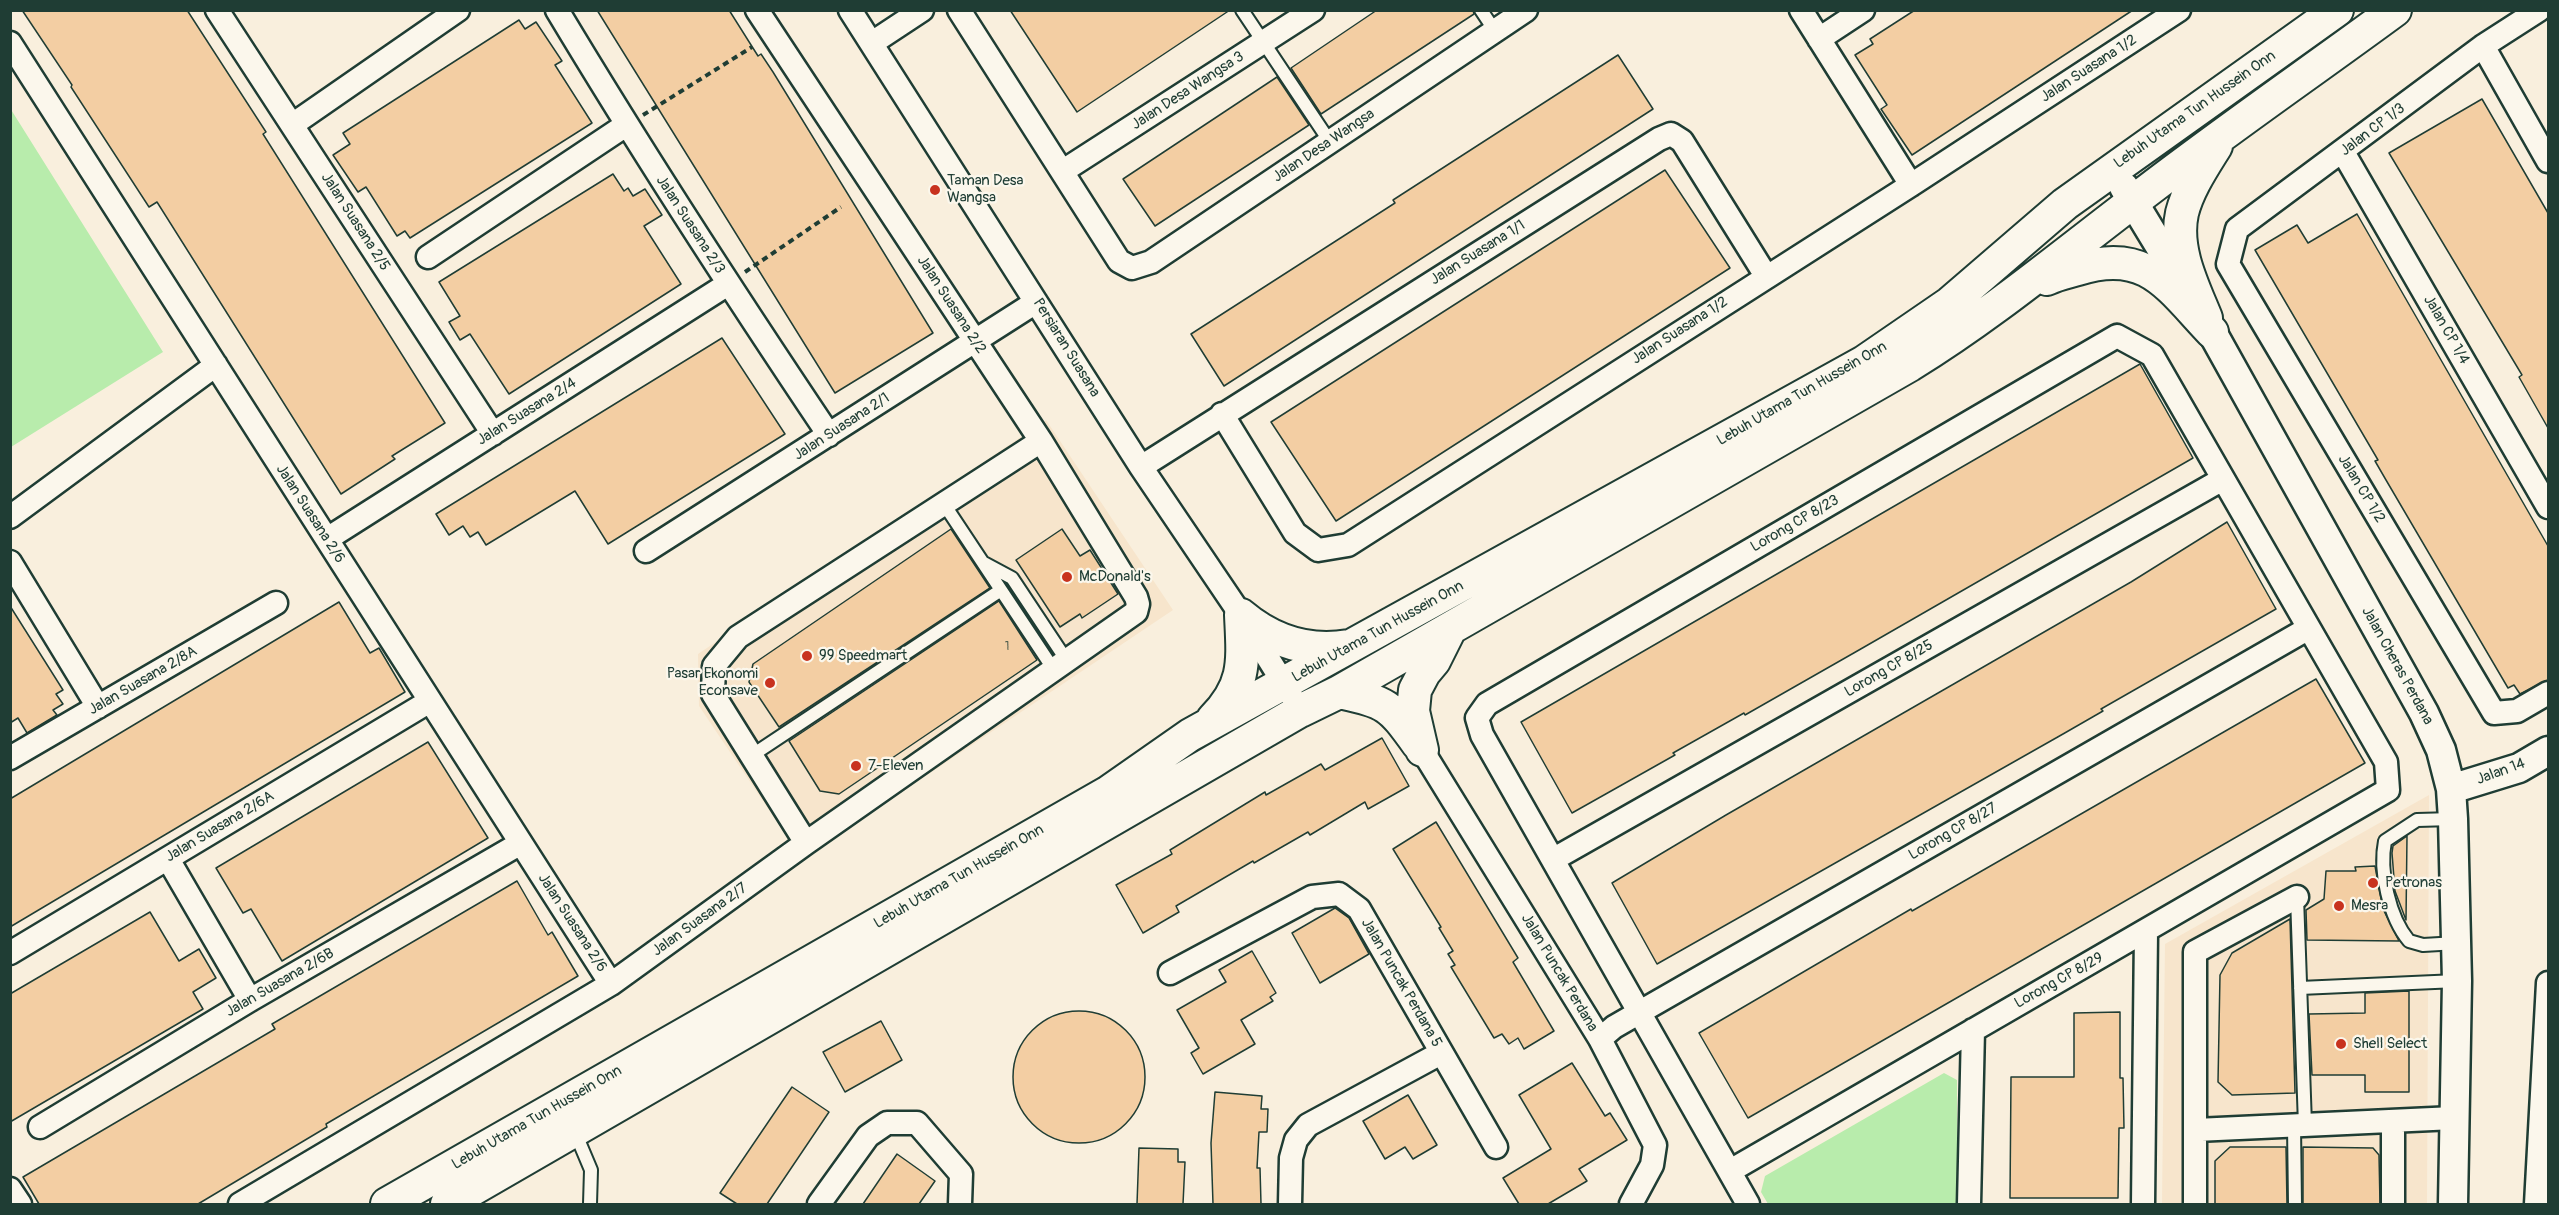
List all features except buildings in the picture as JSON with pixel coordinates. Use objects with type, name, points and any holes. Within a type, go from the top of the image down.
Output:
[{"type":"main road","name":"Lebuh Utama Tun Hussein Onn","points":[[387,1204],[1107,793],[1205,727],[1864,362],[1950,303],[2065,204],[2337,10]]},
{"type":"main road","name":"Lebuh Utama Tun Hussein Onn","points":[[447,1204],[1300,711],[1339,692],[1910,365],[2013,297],[2129,194],[2221,137],[2395,10]]},
{"type":"main road","points":[[2023,242],[2036,239],[2095,194],[2108,187],[2129,194],[2126,176],[2134,165],[2194,123],[2220,93]]},
{"type":"main road","points":[[2212,332],[2187,270],[2181,243],[2182,214],[2194,183],[2221,137]]},
{"type":"main road","points":[[2013,297],[2053,276],[2098,262],[2122,262],[2143,268],[2163,280],[2212,332]]},
{"type":"main road","points":[[1241,615],[1255,627],[1287,642],[1321,648],[1356,644]]},
{"type":"main road","points":[[1205,727],[1224,708],[1237,688],[1243,658],[1241,615]]},
{"type":"main road","points":[[1422,750],[1413,711],[1415,690],[1434,661],[1450,629]]},
{"type":"main road","points":[[1339,692],[1377,701],[1394,712],[1422,750]]},
{"type":"street","points":[[291,125],[458,10]]},
{"type":"street","name":"Jalan Suasana 2/3","points":[[557,10],[626,125],[829,435]]},
{"type":"street","name":"Jalan Suasana 2/2","points":[[757,10],[1041,441],[1136,597],[1138,604]]},
{"type":"street","name":"Persiaran Suasana","points":[[850,10],[1141,467],[1241,615],[1300,711]]},
{"type":"street","points":[[872,43],[922,10]]},
{"type":"street","points":[[959,10],[1063,171]]},
{"type":"street","name":"Jalan Desa Wangsa 3","points":[[1063,171],[1313,10]]},
{"type":"street","name":"Jalan Desa Wangsa","points":[[1063,171],[1119,261],[1132,268],[1151,262],[1526,10]]},
{"type":"street","points":[[1801,10],[1911,185]]},
{"type":"street","points":[[1819,39],[1863,10]]},
{"type":"street","name":"Jalan Suasana 1/2","points":[[1222,414],[1295,533],[1318,550],[1348,545],[1911,185],[2178,10]]},
{"type":"street","name":"Jalan CP 1/3","points":[[2228,264],[2236,229],[2343,152],[2483,46],[2539,10]]},
{"type":"street","name":"Jalan Suasana 2/5","points":[[224,13],[291,125],[493,434]]},
{"type":"street","name":"Jalan Suasana 2/6","points":[[10,43],[611,984]]},
{"type":"street","points":[[2483,46],[2548,161]]},
{"type":"street","points":[[428,257],[626,125]]},
{"type":"street","name":"Jalan Suasana 1/1","points":[[1141,467],[1659,139],[1671,134],[1682,141],[1766,276]]},
{"type":"street","name":"Jalan CP 1/4","points":[[2343,152],[2548,507]]},
{"type":"street","name":"Jalan Cheras Perdana","points":[[2129,194],[2212,332],[2424,713],[2441,750],[2451,789],[2457,944],[2452,1204]]},
{"type":"street","name":"Jalan CP 1/2","points":[[2228,264],[2494,713],[2517,711],[2548,693]]},
{"type":"street","name":"Jalan Suasana 2/4","points":[[327,539],[728,284]]},
{"type":"street","name":"Jalan Suasana 2/1","points":[[646,551],[1036,302]]},
{"type":"street","name":"Lorong CP 8/23","points":[[1554,859],[1482,735],[1477,718],[1486,704],[2117,336],[2152,355],[2223,479]]},
{"type":"street","points":[[10,517],[216,365]]},
{"type":"street","points":[[806,843],[713,694],[714,666],[738,637],[1041,441]]},
{"type":"street","points":[[2223,479],[2309,628]]},
{"type":"street","name":"Lorong CP 8/25","points":[[1554,859],[2223,479]]},
{"type":"street","points":[[10,562],[98,707]]},
{"type":"street","name":"Jalan Suasana 2/8A","points":[[10,758],[276,603]]},
{"type":"street","name":"Jalan Suasana 2/7","points":[[240,1204],[611,984],[806,843],[1136,612],[1138,604]]},
{"type":"street","name":"Lorong CP 8/29","points":[[1730,1171],[2388,790],[2386,762],[2309,628]]},
{"type":"street","name":"Lorong CP 8/27","points":[[1600,1040],[1614,1027],[2309,628]]},
{"type":"street","name":"Jalan Suasana 2/6A","points":[[10,954],[430,701]]},
{"type":"street","name":"Jalan Puncak Perdana","points":[[1422,750],[1600,1040],[1655,1145],[1652,1165],[1631,1204]]},
{"type":"street","name":"Jalan 14","points":[[2451,789],[2519,768],[2548,751]]},
{"type":"street","name":"Jalan Suasana 2/6B","points":[[40,1127],[250,1000],[521,843]]},
{"type":"street","points":[[168,859],[250,1000]]},
{"type":"street","points":[[1554,859],[1748,1204]]},
{"type":"street","name":"Jalan Puncak Perdana 5","points":[[1170,973],[1312,897],[1339,894],[1359,909],[1496,1147]]},
{"type":"street","points":[[2195,1204],[2195,952],[2297,897]]},
{"type":"street","points":[[2143,1204],[2146,932]]},
{"type":"street","points":[[2540,1195],[2548,984]]},
{"type":"street","points":[[1970,1204],[1973,1029]]},
{"type":"street","points":[[1290,1204],[1291,1158],[1296,1140],[1308,1125],[1442,1053]]},
{"type":"street","points":[[2196,1130],[2454,1118]]},
{"type":"street","points":[[2393,1121],[2393,1204]]},
{"type":"street","points":[[819,1204],[868,1136],[887,1123],[917,1123],[961,1174],[960,1204]]},
{"type":"street","points":[[10,1189],[20,1204]]},
{"type":"lane","points":[[1242,10],[1330,142]]},
{"type":"lane","points":[[1481,10],[1495,31]]},
{"type":"lane","points":[[944,504],[1001,590],[1060,666]]},
{"type":"lane","points":[[983,563],[1012,578],[1060,666]]},
{"type":"lane","points":[[751,756],[1001,590]]},
{"type":"lane","points":[[2453,819],[2417,820],[2385,841],[2383,854],[2396,919],[2409,941],[2423,945],[2457,944]]},
{"type":"lane","points":[[2295,1204],[2300,1125],[2300,988],[2297,897]]},
{"type":"lane","points":[[2300,988],[2457,981]]},
{"type":"lane","points":[[575,1131],[591,1170],[590,1204]]},
{"type":"path","points":[[626,125],[752,47]]},
{"type":"path","points":[[728,284],[841,207]]},
{"type":"shaded area","points":[[1046,420],[1173,610],[802,859],[699,706],[698,654]]},
{"type":"shaded area","points":[[2429,795],[2427,1204],[2162,1204],[2165,944]]},
{"type":"green space","points":[[10,108],[163,352],[11,447],[10,447]]},
{"type":"green space","points":[[1944,1073],[1957,1080],[1957,1204],[1768,1204],[1761,1192],[1765,1176]]},
{"type":"place","name":"Taman Desa Wangsa","points":[[935,190]]},
{"type":"place","name":"McDonald's","points":[[1067,577]]},
{"type":"place","name":"99 Speedmart","points":[[807,656]]},
{"type":"place","name":"Pasar Ekonomi Econsave","points":[[770,683]]},
{"type":"place","name":"7-Eleven","points":[[856,766]]},
{"type":"place","name":"Petronas","points":[[2373,883]]},
{"type":"place","name":"Mesra","points":[[2339,906]]},
{"type":"place","name":"Shell Select","points":[[2341,1044]]}]
